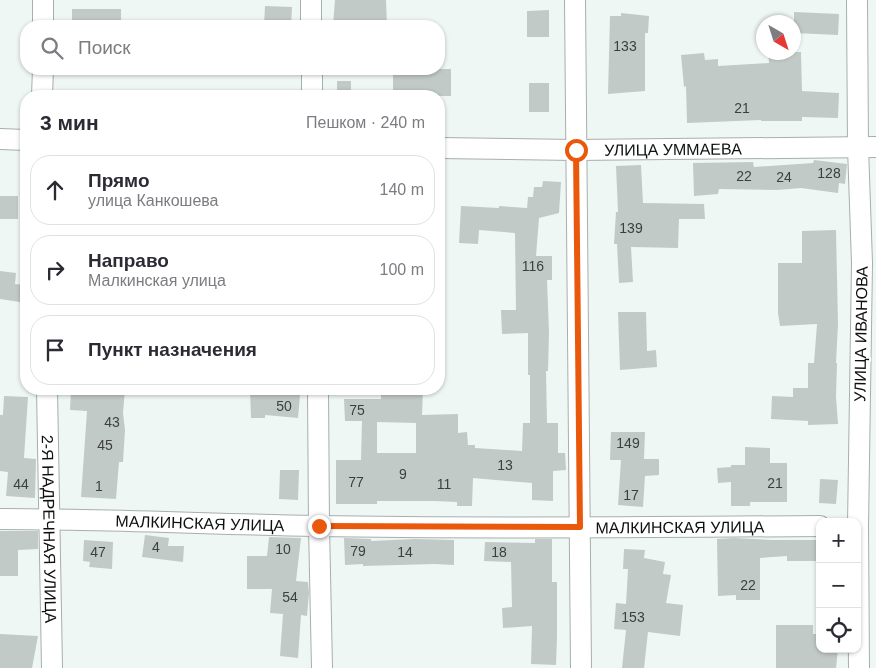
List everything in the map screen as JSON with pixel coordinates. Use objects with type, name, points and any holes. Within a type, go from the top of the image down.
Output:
[{"type":"street","points":[[43,0],[43,20]]},
{"type":"street","points":[[311,0],[311,20]]},
{"type":"street","points":[[575,0],[581,668]]},
{"type":"street","name":"УЛИЦА ИВАНОВА","points":[[857,0],[867,147],[862,263],[864,526],[859,668]]},
{"type":"street","points":[[42,75],[42,90]]},
{"type":"street","points":[[312,75],[312,90]]},
{"type":"street","points":[[0,139],[20,140]]},
{"type":"street","name":"УЛИЦА УММАЕВА","points":[[445,148],[576,150],[867,147]]},
{"type":"street","name":"2-Я НАДРЕЧНАЯ УЛИЦА","points":[[47,395],[52,668]]},
{"type":"street","points":[[318,395],[322,668]]},
{"type":"street","name":"МАЛКИНСКАЯ УЛИЦА","points":[[0,519],[319,526],[816,526]]},
{"type":"building","points":[[335,0],[386,0],[387,20],[333,20]]},
{"type":"building","points":[[265,6],[292,7],[291,20],[264,20]]},
{"type":"building","points":[[72,9],[121,9],[121,20],[72,20]]},
{"type":"building","points":[[549,10],[549,37],[527,37],[527,11]]},
{"type":"building","points":[[794,12],[839,14],[838,35],[801,33],[801,15],[794,15]]},
{"type":"building","points":[[621,13],[649,16],[648,33],[645,33],[645,91],[608,94],[610,16],[621,16]]},
{"type":"building","points":[[801,52],[802,91],[839,93],[838,118],[802,117],[802,121],[761,120],[687,123],[686,86],[684,87],[681,55],[704,53],[705,60],[718,59],[718,66],[769,63],[769,60],[801,60]]},
{"type":"building","points":[[445,69],[451,69],[451,96],[445,96],[445,90],[393,90],[393,75],[445,75]]},
{"type":"building","points":[[337,81],[351,81],[351,90],[337,90]]},
{"type":"building","points":[[529,83],[549,83],[549,112],[529,112]]},
{"type":"building","points":[[814,160],[847,164],[845,184],[839,183],[838,193],[801,188],[777,190],[719,189],[718,194],[694,196],[693,163],[753,162],[754,167],[813,163]]},
{"type":"building","points":[[641,165],[643,203],[704,204],[705,219],[679,219],[678,248],[631,247],[633,282],[619,283],[617,244],[614,244],[616,212],[618,212],[616,166]]},
{"type":"building","points":[[543,181],[561,182],[559,213],[539,218],[536,256],[552,256],[552,280],[547,280],[549,332],[548,371],[546,371],[547,423],[558,423],[558,453],[565,453],[566,470],[553,471],[553,501],[532,500],[532,483],[473,478],[472,506],[457,506],[457,502],[434,501],[377,501],[377,504],[336,504],[336,460],[361,460],[362,421],[345,421],[344,399],[381,399],[381,395],[423,395],[422,415],[458,414],[458,433],[467,432],[468,445],[475,445],[475,448],[522,451],[523,423],[530,423],[528,333],[502,334],[501,310],[516,310],[515,233],[479,230],[478,244],[459,243],[461,206],[527,208],[528,197],[533,197],[534,187],[542,187]],"holes":[[[377,422],[416,423],[416,453],[377,453]]]},
{"type":"building","points":[[0,196],[18,196],[18,219],[0,219]]},
{"type":"building","points":[[836,230],[838,324],[836,397],[838,424],[808,425],[808,421],[771,419],[772,396],[793,397],[793,388],[808,388],[808,363],[814,363],[817,324],[780,326],[778,313],[778,263],[802,263],[802,231]]},
{"type":"building","points":[[0,271],[16,273],[15,284],[20,284],[20,302],[0,299]]},
{"type":"building","points":[[618,312],[646,312],[647,351],[656,350],[657,367],[620,370]]},
{"type":"building","points":[[71,395],[124,395],[123,462],[119,462],[116,499],[81,497],[87,411],[70,410]]},
{"type":"building","points":[[250,395],[300,395],[298,418],[265,415],[265,418],[251,418]]},
{"type":"building","points":[[4,396],[28,397],[24,458],[36,459],[35,498],[6,496],[8,472],[0,471],[0,415],[3,415]]},
{"type":"building","points":[[611,432],[645,432],[644,459],[659,459],[659,475],[645,476],[643,507],[618,505],[621,460],[610,460]]},
{"type":"building","points":[[745,447],[770,448],[770,463],[787,463],[787,502],[750,502],[750,506],[731,506],[731,482],[718,483],[717,468],[745,465]]},
{"type":"building","points":[[280,470],[299,470],[298,500],[279,499]]},
{"type":"building","points":[[820,479],[838,480],[836,504],[819,503]]},
{"type":"building","points":[[0,531],[38,531],[38,549],[18,550],[18,576],[0,576]]},
{"type":"building","points":[[145,535],[169,538],[168,546],[184,546],[183,562],[142,557]]},
{"type":"building","points":[[269,537],[301,538],[296,581],[308,582],[309,593],[307,616],[301,615],[298,658],[280,656],[283,614],[270,613],[272,589],[247,589],[247,556],[267,556]]},
{"type":"building","points":[[344,538],[371,539],[371,541],[454,540],[454,565],[345,565]]},
{"type":"building","points":[[535,539],[552,539],[552,582],[557,582],[556,665],[531,664],[532,626],[503,628],[502,608],[512,607],[511,562],[484,561],[485,542],[535,543]]},
{"type":"building","points":[[717,539],[816,540],[816,561],[787,561],[787,556],[760,558],[760,600],[736,600],[736,595],[718,596]]},
{"type":"building","points":[[84,540],[113,542],[112,569],[89,567],[90,562],[83,561]]},
{"type":"building","points":[[624,549],[645,550],[644,558],[665,562],[663,574],[671,575],[666,603],[683,605],[680,636],[648,632],[644,668],[622,668],[626,630],[614,629],[616,603],[626,604],[628,569],[623,569]]},
{"type":"building","points":[[776,625],[813,625],[813,634],[816,634],[816,653],[838,653],[836,668],[776,668]]},
{"type":"building","points":[[0,634],[38,636],[32,668],[0,668]]},
{"type":"route","points":[[319,526],[580,527],[576,150]]}]
